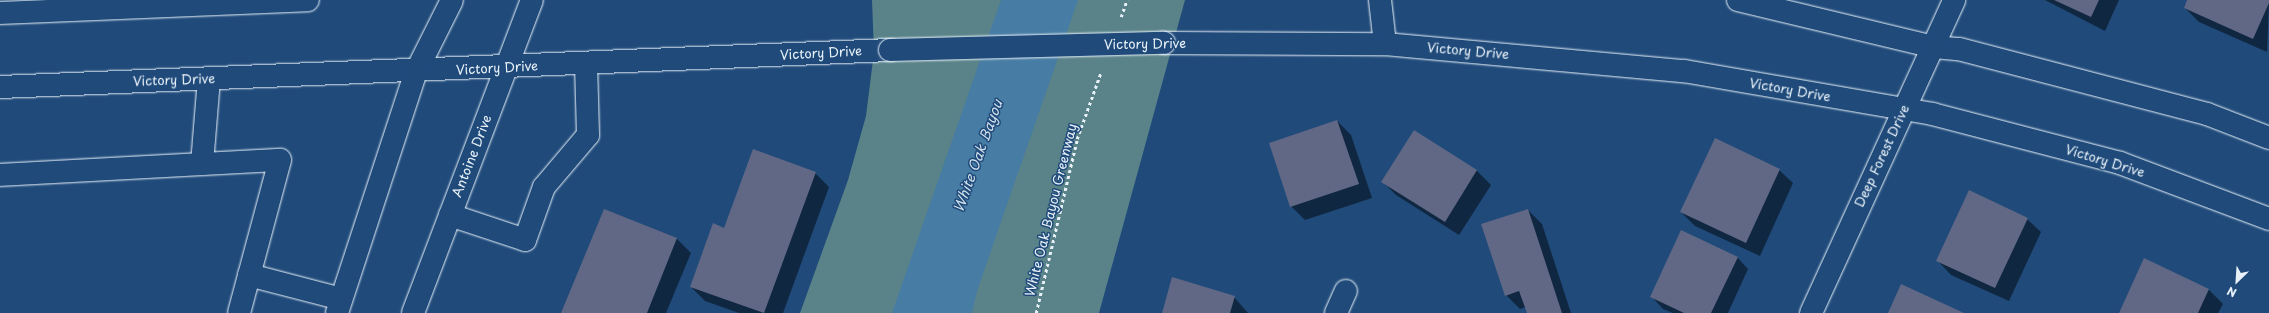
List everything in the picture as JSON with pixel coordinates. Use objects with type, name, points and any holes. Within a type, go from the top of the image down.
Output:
[{"type":"main road","points":[[0,13],[241,1],[308,0]]},
{"type":"main road","points":[[249,275],[339,306],[416,72],[452,0]]},
{"type":"main road","name":"Antoine Drive","points":[[413,313],[532,0]]},
{"type":"main road","points":[[1380,0],[1385,44]]},
{"type":"main road","points":[[1738,0],[1934,47],[1959,49],[2207,114],[2269,138]]},
{"type":"main road","name":"Deep Forest Drive","points":[[1811,313],[1903,111],[1934,47],[1954,0]]},
{"type":"main road","name":"Victory Drive","points":[[0,87],[416,72],[890,50],[1164,43],[1385,44],[1684,71],[1903,111],[1932,114],[2120,163],[2269,220]]},
{"type":"main road","points":[[450,215],[525,240],[544,187],[588,135],[586,64]]},
{"type":"main road","points":[[202,164],[209,79]]},
{"type":"main road","points":[[0,175],[280,160],[239,313]]},
{"type":"main road","points":[[1336,313],[1346,292]]},
{"type":"path","points":[[1119,22],[1127,0]]},
{"type":"path","name":"White Oak Bayou Greenway","points":[[1036,313],[1077,139],[1103,66]]},
{"type":"green space","points":[[872,0],[1185,0],[1099,313],[800,313],[848,180],[866,116],[874,52]]},
{"type":"water","name":"White Oak Bayou","points":[[1001,0],[1078,0],[977,291],[972,313],[892,313]]},
{"type":"building","points":[[2054,0],[2099,0],[2091,17]]},
{"type":"building","points":[[2187,0],[2269,0],[2269,3],[2253,39],[2184,8]]},
{"type":"building","points":[[1337,120],[1359,184],[1290,207],[1269,143]]},
{"type":"building","points":[[1414,130],[1477,170],[1445,222],[1381,182]]},
{"type":"building","points":[[1715,138],[1780,169],[1746,243],[1680,212]]},
{"type":"building","points":[[753,149],[816,172],[764,313],[690,287],[713,223],[724,228]]},
{"type":"building","points":[[1969,190],[2028,218],[1995,288],[1936,261]]},
{"type":"building","points":[[604,209],[677,238],[647,313],[561,313]]},
{"type":"building","points":[[1528,209],[1562,313],[1527,313],[1519,291],[1505,296],[1481,224]]},
{"type":"building","points":[[1681,230],[1738,257],[1711,313],[1684,313],[1650,297]]},
{"type":"building","points":[[2144,258],[2209,289],[2198,313],[2119,313]]},
{"type":"building","points":[[1172,277],[1235,296],[1230,313],[1162,313]]},
{"type":"building","points":[[1901,284],[1964,313],[1888,313]]}]
